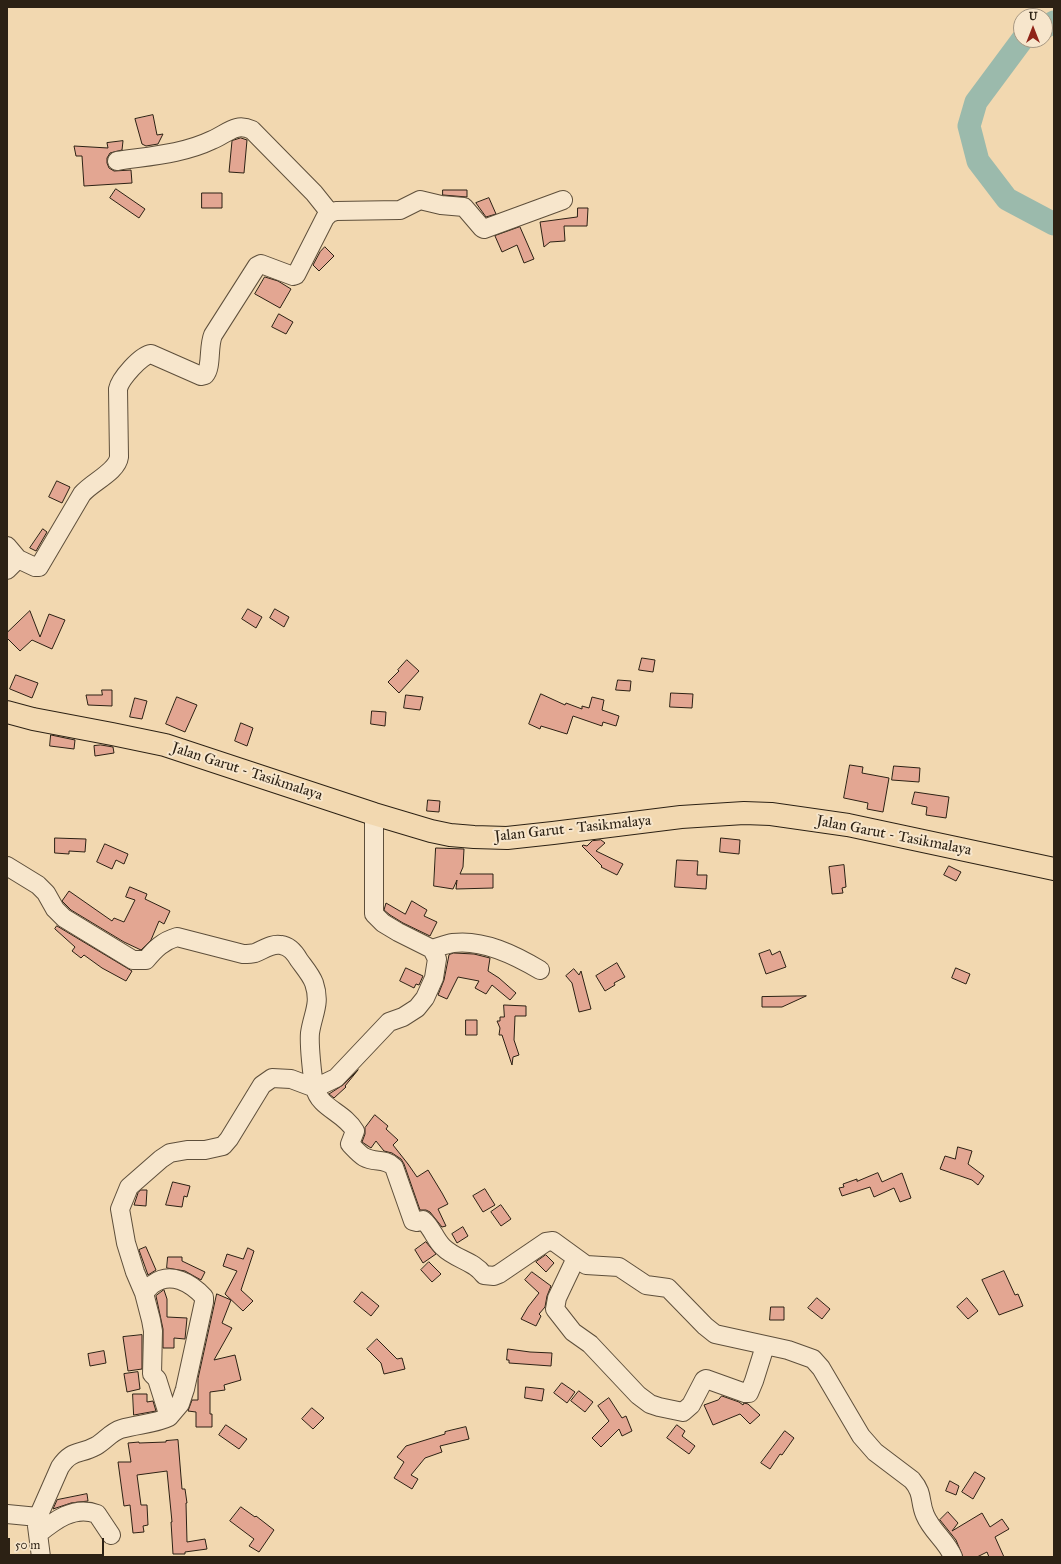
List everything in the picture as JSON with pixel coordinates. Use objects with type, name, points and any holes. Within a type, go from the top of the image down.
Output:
[{"type":"main road","name":"Jalan Garut - Tasikmalaya","points":[[7,712],[34,719],[165,745],[374,814],[431,831],[450,834],[488,838],[507,838],[554,834],[682,817],[744,813],[771,814],[848,825],[1054,869]]},
{"type":"street","points":[[117,161],[185,150],[211,141],[238,126],[245,127],[252,130],[298,177],[330,213]]},
{"type":"street","points":[[11,558],[35,567],[39,567],[82,494],[117,465],[119,458],[118,389],[122,379],[143,357],[152,354],[201,376],[205,375],[208,370],[213,335],[257,266],[261,264],[293,276],[296,275],[325,218],[330,213],[336,211],[400,210],[416,200],[425,200],[436,204],[464,207],[482,229],[484,229],[563,200]]},
{"type":"street","points":[[169,1417],[157,1380],[152,1374],[153,1331],[144,1293],[135,1272],[126,1243],[120,1209],[129,1187],[161,1158],[170,1153],[187,1150],[205,1150],[223,1146],[229,1139],[262,1085],[272,1078],[291,1079],[315,1088],[336,1078],[389,1022],[402,1017],[417,1008],[425,998],[436,969],[437,959],[432,949],[383,923],[374,914],[374,814]]},
{"type":"street","points":[[7,866],[38,885],[46,893],[55,909],[64,918],[133,960],[146,960],[155,949],[167,940],[177,937],[243,954],[254,953],[272,946],[280,945],[288,948],[295,954],[313,981],[317,995],[316,1010],[310,1036],[315,1088],[319,1099],[343,1116],[351,1124],[355,1131],[350,1144],[364,1157],[389,1162],[394,1168],[413,1221],[417,1222],[423,1220],[444,1248],[457,1257],[476,1266],[484,1275],[494,1276],[499,1274],[550,1240],[555,1242],[583,1263],[590,1266],[619,1267],[646,1285],[666,1287],[715,1334],[788,1350],[816,1361],[860,1436],[875,1452],[912,1480],[917,1486],[920,1491],[925,1515],[934,1530],[950,1548],[953,1557]]},
{"type":"street","points":[[432,949],[452,943],[482,945],[502,950],[540,970]]},
{"type":"street","points":[[576,1258],[557,1298],[555,1309],[573,1332],[590,1344],[638,1395],[650,1404],[676,1412],[683,1412],[691,1405],[704,1380],[706,1379],[745,1393],[749,1393],[765,1346]]},
{"type":"street","points":[[41,1557],[38,1526],[60,1467],[65,1460],[72,1454],[96,1446],[120,1429],[158,1421],[169,1417],[180,1404],[185,1390],[204,1297],[189,1284],[180,1279],[172,1278],[153,1284],[144,1293]]},
{"type":"street","points":[[7,1514],[38,1526],[64,1516],[82,1512],[96,1514],[111,1534]]},
{"type":"building","points":[[153,115],[157,135],[163,134],[158,144],[146,146],[142,144],[135,119]]},
{"type":"building","points":[[241,138],[247,140],[244,173],[229,172],[232,141]]},
{"type":"building","points":[[123,141],[122,150],[110,153],[107,158],[107,163],[109,168],[114,171],[131,170],[132,183],[84,186],[82,156],[76,156],[74,146],[108,148],[107,143]]},
{"type":"building","points":[[116,189],[145,209],[139,218],[110,198]]},
{"type":"building","points":[[443,190],[467,190],[467,197],[443,195]]},
{"type":"building","points":[[202,193],[222,193],[222,208],[202,208]]},
{"type":"building","points":[[489,198],[496,214],[486,217],[476,203]]},
{"type":"building","points":[[578,208],[588,208],[587,226],[564,226],[565,241],[550,242],[544,247],[540,222],[577,217]]},
{"type":"building","points":[[520,227],[534,259],[524,263],[517,245],[502,252],[495,236]]},
{"type":"building","points":[[325,247],[334,256],[319,271],[313,265],[320,252]]},
{"type":"building","points":[[265,277],[278,281],[291,289],[280,308],[255,294]]},
{"type":"building","points":[[279,314],[293,322],[286,334],[272,327]]},
{"type":"building","points":[[57,481],[70,487],[62,503],[49,497]]},
{"type":"building","points":[[43,529],[47,532],[36,551],[30,548]]},
{"type":"building","points":[[248,609],[262,617],[256,628],[242,619]]},
{"type":"building","points":[[275,609],[289,617],[284,627],[270,618]]},
{"type":"building","points":[[30,611],[40,637],[49,614],[65,620],[52,649],[32,640],[20,651],[7,638],[7,633]]},
{"type":"building","points":[[642,658],[655,660],[653,672],[639,670]]},
{"type":"building","points":[[407,660],[419,671],[399,693],[388,682]]},
{"type":"building","points":[[16,675],[38,683],[32,698],[10,689]]},
{"type":"building","points":[[618,680],[631,681],[630,691],[616,690]]},
{"type":"building","points":[[102,690],[112,690],[112,706],[88,705],[86,695],[102,695]]},
{"type":"building","points":[[671,693],[693,694],[692,708],[670,707]]},
{"type":"building","points":[[541,694],[565,705],[566,703],[582,709],[582,706],[589,708],[592,697],[604,700],[602,710],[619,716],[616,726],[603,722],[602,726],[573,716],[567,734],[541,726],[540,729],[529,724]]},
{"type":"building","points":[[406,695],[423,697],[420,710],[404,708]]},
{"type":"building","points":[[177,697],[197,705],[185,732],[166,724]]},
{"type":"building","points":[[135,698],[147,701],[142,719],[130,717]]},
{"type":"building","points":[[372,711],[386,712],[385,726],[371,724]]},
{"type":"building","points":[[241,723],[253,728],[247,746],[235,741]]},
{"type":"building","points":[[51,735],[75,740],[74,749],[50,746]]},
{"type":"building","points":[[101,745],[113,747],[114,753],[95,756],[94,746]]},
{"type":"building","points":[[850,765],[863,767],[862,773],[889,778],[883,812],[867,809],[868,803],[844,798]]},
{"type":"building","points":[[894,766],[920,768],[919,782],[892,780]]},
{"type":"building","points":[[915,792],[949,797],[946,818],[926,815],[927,807],[912,804]]},
{"type":"building","points":[[428,800],[440,801],[439,812],[427,811]]},
{"type":"building","points":[[55,838],[86,839],[85,852],[69,851],[69,854],[55,853]]},
{"type":"building","points":[[721,838],[740,840],[739,854],[720,852]]},
{"type":"building","points":[[601,840],[605,843],[596,851],[623,864],[617,875],[601,867],[602,866],[582,846],[587,846],[592,841]]},
{"type":"building","points":[[105,844],[128,854],[124,864],[116,860],[112,869],[97,862]]},
{"type":"building","points":[[436,848],[464,849],[463,867],[460,874],[493,874],[493,888],[456,889],[457,880],[453,889],[434,886]]},
{"type":"building","points":[[677,860],[698,861],[697,875],[707,875],[706,889],[675,887]]},
{"type":"building","points":[[844,865],[846,887],[842,888],[843,893],[832,894],[829,867]]},
{"type":"building","points":[[949,866],[961,872],[956,881],[944,875]]},
{"type":"building","points":[[130,887],[147,894],[145,899],[170,911],[164,924],[159,921],[151,940],[141,950],[124,942],[71,910],[62,901],[69,891],[112,921],[114,918],[124,922],[135,900],[126,897]]},
{"type":"building","points":[[412,901],[427,910],[424,916],[437,922],[430,936],[403,923],[384,910],[386,903],[405,914]]},
{"type":"building","points":[[57,926],[132,971],[126,981],[102,968],[84,955],[81,958],[72,951],[75,947],[55,929]]},
{"type":"building","points":[[770,950],[772,955],[780,951],[786,967],[766,974],[759,954]]},
{"type":"building","points":[[454,953],[474,954],[490,958],[488,971],[499,978],[516,993],[510,1000],[492,985],[486,994],[475,988],[479,981],[458,977],[447,999],[438,995],[444,980],[449,955]]},
{"type":"building","points":[[617,963],[625,977],[614,983],[615,985],[605,991],[596,976]]},
{"type":"building","points":[[406,968],[423,976],[419,985],[416,984],[414,988],[400,981]]},
{"type":"building","points":[[956,968],[970,974],[966,984],[952,978]]},
{"type":"building","points":[[574,969],[579,975],[581,971],[591,1009],[579,1012],[572,983],[566,976]]},
{"type":"building","points":[[806,996],[782,1007],[762,1007],[762,997]]},
{"type":"building","points":[[504,1005],[526,1006],[526,1016],[515,1016],[514,1040],[519,1055],[513,1057],[512,1065],[502,1035],[499,1035],[500,1028],[497,1021],[500,1021],[500,1017],[504,1017]]},
{"type":"building","points":[[466,1020],[477,1020],[477,1035],[466,1035]]},
{"type":"building","points":[[358,1070],[345,1086],[346,1087],[334,1098],[329,1094],[343,1085]]},
{"type":"building","points":[[375,1115],[388,1126],[386,1129],[398,1140],[393,1145],[417,1177],[428,1170],[448,1204],[438,1209],[446,1226],[442,1227],[430,1212],[420,1210],[401,1159],[392,1153],[384,1151],[376,1141],[371,1148],[362,1142],[365,1134],[365,1128]]},
{"type":"building","points":[[958,1147],[972,1151],[968,1164],[984,1176],[978,1185],[972,1180],[940,1169],[945,1156],[955,1159]]},
{"type":"building","points":[[878,1173],[882,1182],[902,1173],[911,1198],[900,1202],[894,1188],[874,1197],[870,1187],[842,1196],[839,1188],[844,1187],[843,1184],[857,1179],[857,1181]]},
{"type":"building","points":[[173,1182],[190,1186],[187,1197],[184,1196],[182,1207],[166,1205]]},
{"type":"building","points":[[485,1189],[495,1205],[483,1212],[473,1196]]},
{"type":"building","points":[[141,1190],[147,1190],[146,1206],[134,1205],[138,1193]]},
{"type":"building","points":[[501,1205],[511,1219],[501,1226],[491,1212]]},
{"type":"building","points":[[463,1227],[468,1236],[457,1243],[452,1234]]},
{"type":"building","points":[[426,1242],[436,1254],[423,1263],[415,1250]]},
{"type":"building","points":[[146,1247],[156,1270],[148,1275],[139,1250]]},
{"type":"building","points":[[248,1248],[254,1251],[241,1290],[253,1301],[243,1311],[225,1294],[237,1271],[223,1266],[227,1254],[243,1259]]},
{"type":"building","points":[[546,1255],[554,1263],[546,1272],[536,1262]]},
{"type":"building","points":[[168,1257],[182,1257],[182,1261],[205,1272],[201,1280],[185,1271],[167,1268]]},
{"type":"building","points":[[429,1262],[441,1274],[432,1282],[421,1270]]},
{"type":"building","points":[[1004,1271],[1015,1295],[1018,1294],[1023,1306],[999,1315],[982,1280]]},
{"type":"building","points":[[532,1272],[551,1286],[545,1307],[539,1314],[541,1316],[536,1326],[521,1319],[539,1293],[525,1280]]},
{"type":"building","points":[[164,1290],[167,1299],[167,1317],[187,1318],[185,1339],[174,1338],[174,1348],[163,1348],[163,1329],[156,1296]]},
{"type":"building","points":[[362,1292],[379,1306],[371,1316],[354,1302]]},
{"type":"building","points":[[217,1294],[231,1300],[222,1323],[232,1328],[214,1360],[235,1355],[241,1380],[224,1385],[225,1390],[210,1392],[210,1414],[212,1414],[212,1427],[196,1427],[196,1412],[188,1411],[192,1400],[198,1400],[198,1379]]},
{"type":"building","points":[[817,1298],[830,1309],[822,1319],[808,1308]]},
{"type":"building","points":[[967,1298],[978,1311],[968,1319],[957,1307]]},
{"type":"building","points":[[771,1307],[784,1307],[784,1320],[770,1320]]},
{"type":"building","points":[[142,1335],[142,1369],[128,1371],[123,1337]]},
{"type":"building","points":[[377,1339],[397,1359],[402,1358],[405,1369],[384,1374],[381,1363],[367,1349]]},
{"type":"building","points":[[508,1349],[552,1353],[551,1366],[509,1363],[509,1360],[507,1360]]},
{"type":"building","points":[[104,1351],[106,1363],[90,1366],[88,1354]]},
{"type":"building","points":[[138,1372],[140,1389],[127,1392],[124,1374]]},
{"type":"building","points":[[562,1383],[575,1392],[567,1403],[554,1393]]},
{"type":"building","points":[[526,1387],[544,1389],[542,1401],[525,1398]]},
{"type":"building","points":[[579,1391],[593,1402],[585,1412],[571,1401]]},
{"type":"building","points":[[133,1394],[147,1394],[147,1402],[153,1401],[156,1411],[134,1415]]},
{"type":"building","points":[[722,1396],[743,1405],[744,1403],[748,1404],[760,1415],[750,1424],[740,1414],[713,1425],[704,1405],[718,1400]]},
{"type":"building","points":[[609,1398],[622,1418],[626,1416],[632,1431],[622,1436],[619,1429],[601,1447],[592,1438],[609,1421],[598,1406]]},
{"type":"building","points":[[312,1408],[324,1418],[313,1429],[302,1419]]},
{"type":"building","points":[[226,1425],[247,1439],[239,1449],[219,1435]]},
{"type":"building","points":[[677,1425],[685,1431],[682,1436],[695,1446],[689,1454],[667,1438]]},
{"type":"building","points":[[466,1427],[469,1439],[440,1446],[442,1452],[425,1458],[411,1475],[418,1479],[412,1489],[394,1478],[404,1462],[397,1457],[406,1446],[445,1434],[445,1432]]},
{"type":"building","points":[[785,1431],[794,1438],[782,1455],[780,1454],[770,1469],[761,1463]]},
{"type":"building","points":[[178,1440],[182,1489],[185,1489],[187,1503],[187,1542],[205,1539],[207,1549],[185,1552],[185,1554],[173,1554],[172,1522],[167,1471],[137,1475],[141,1505],[147,1505],[148,1525],[143,1526],[144,1532],[133,1533],[130,1505],[124,1506],[118,1462],[131,1462],[128,1443],[166,1442]]},
{"type":"building","points":[[975,1472],[985,1478],[973,1499],[962,1492]]},
{"type":"building","points":[[950,1481],[959,1486],[956,1495],[946,1491]]},
{"type":"building","points":[[87,1494],[88,1501],[71,1503],[53,1509],[57,1500]]},
{"type":"building","points":[[241,1507],[274,1530],[259,1552],[249,1546],[254,1539],[230,1521]]},
{"type":"building","points":[[948,1512],[958,1523],[952,1531],[982,1513],[990,1527],[1002,1519],[1009,1529],[995,1537],[1004,1557],[989,1557],[987,1552],[977,1557],[963,1557],[956,1540],[940,1520]]},
{"type":"waterway","points":[[1016,48],[976,102],[969,126],[978,161],[1007,199],[1054,224]]}]
